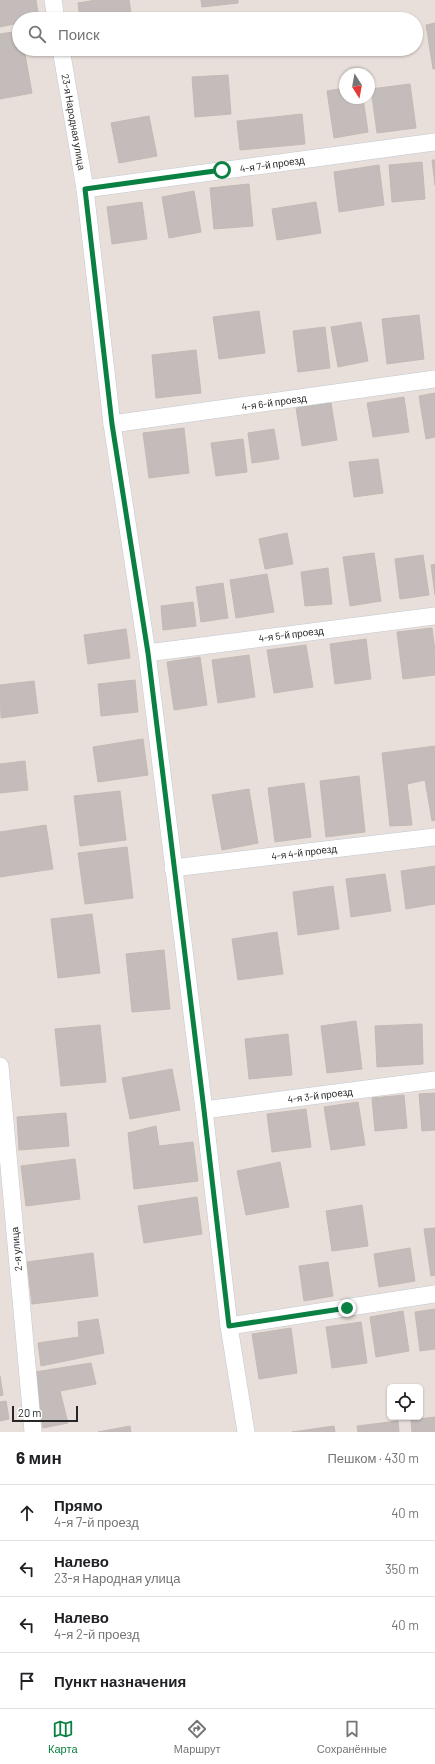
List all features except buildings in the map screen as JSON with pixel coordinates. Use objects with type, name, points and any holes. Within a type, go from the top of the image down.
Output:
[{"type":"street","points":[[53,0],[55,12]]},
{"type":"street","name":"23-я Народная улица","points":[[62,56],[85,189],[112,424],[148,653],[229,1326],[246,1432]]},
{"type":"street","name":"4-я 7-й проезд","points":[[85,189],[435,142]]},
{"type":"street","name":"4-я 6-й проезд","points":[[112,424],[435,380]]},
{"type":"street","name":"4-я 5-й проезд","points":[[148,653],[435,616]]},
{"type":"street","name":"4-я 4-й проезд","points":[[173,868],[435,837]]},
{"type":"street","name":"2-я улица","points":[[0,1066],[33,1432]]},
{"type":"street","name":"4-я 3-й проезд","points":[[204,1110],[435,1080]]},
{"type":"street","points":[[229,1326],[435,1294]]},
{"type":"route","points":[[222,170],[85,189],[112,424],[148,653],[229,1326],[347,1308]]}]
